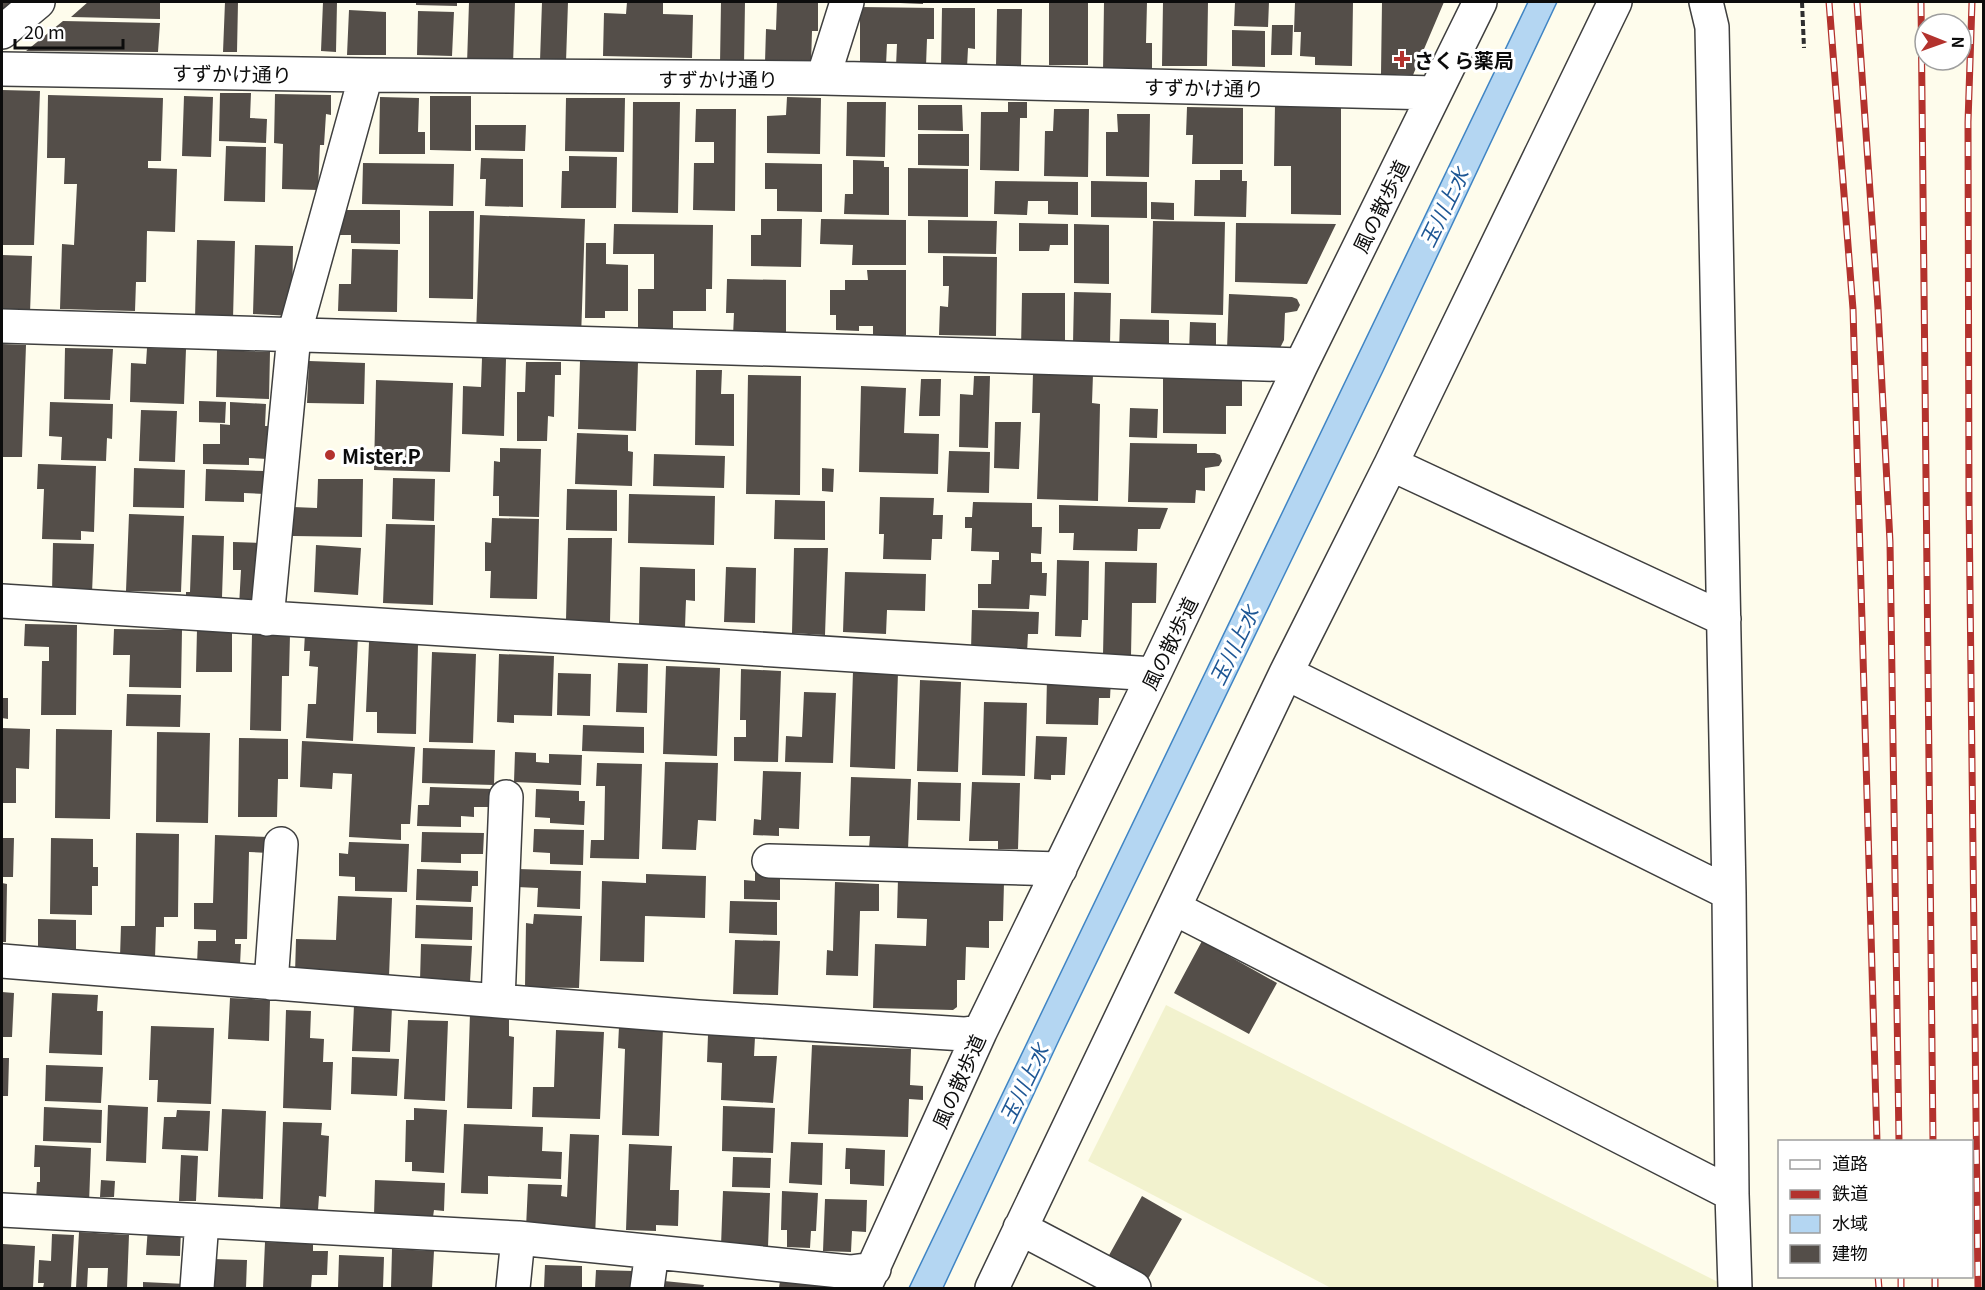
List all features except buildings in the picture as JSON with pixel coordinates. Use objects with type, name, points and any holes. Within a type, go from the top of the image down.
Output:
[{"type":"street","points":[[2,32],[38,2]]},
{"type":"street","points":[[823,78],[847,2]]},
{"type":"street","name":"風の散歩道","points":[[869,1279],[980,1032],[1301,365],[1480,2]]},
{"type":"street","points":[[992,1288],[1286,673],[1391,464],[1615,2]]},
{"type":"street","points":[[1706,2],[1712,27],[1735,1288]]},
{"type":"street","name":"すずかけ通り","points":[[2,69],[366,75],[823,78],[1435,93]]},
{"type":"street","points":[[267,619],[294,335],[366,75]]},
{"type":"street","points":[[2,327],[1301,365]]},
{"type":"street","points":[[1391,464],[1724,619]]},
{"type":"street","points":[[2,601],[1154,674]]},
{"type":"street","points":[[1286,673],[1729,893]]},
{"type":"street","points":[[498,1001],[506,797]]},
{"type":"street","points":[[271,983],[281,844]]},
{"type":"street","points":[[769,861],[1060,869]]},
{"type":"street","points":[[1174,908],[1732,1194]]},
{"type":"street","points":[[2,962],[698,1017],[940,1033],[980,1032]]},
{"type":"street","points":[[2,1210],[518,1238],[850,1272],[869,1279]]},
{"type":"street","points":[[197,1288],[202,1221]]},
{"type":"street","points":[[1020,1228],[1134,1288]]},
{"type":"street","points":[[513,1288],[518,1238]]},
{"type":"street","points":[[647,1288],[652,1252]]},
{"type":"path","points":[[1802,2],[1804,48]]},
{"type":"green space","points":[[1166,1005],[1722,1284],[1722,1288],[1331,1288],[1088,1161]]},
{"type":"water","name":"玉川上水","points":[[1528,2],[1557,2],[1383,371],[1060,1038],[943,1288],[909,1288]]},
{"type":"railway","points":[[1829,2],[1853,309],[1877,1140]]},
{"type":"railway","points":[[1857,2],[1878,308],[1890,542],[1899,1140]]},
{"type":"railway","points":[[1921,2],[1933,1140]]},
{"type":"railway","points":[[1972,2],[1968,122],[1969,501],[1978,1288]]},
{"type":"railway","points":[[1878,1278],[1879,1288]]},
{"type":"railway","points":[[1901,1278],[1901,1288]]},
{"type":"railway","points":[[1935,1278],[1935,1288]]},
{"type":"place","name":"さくら薬局","points":[[1402,59]]},
{"type":"place","name":"Mister.P","points":[[330,455]]}]
